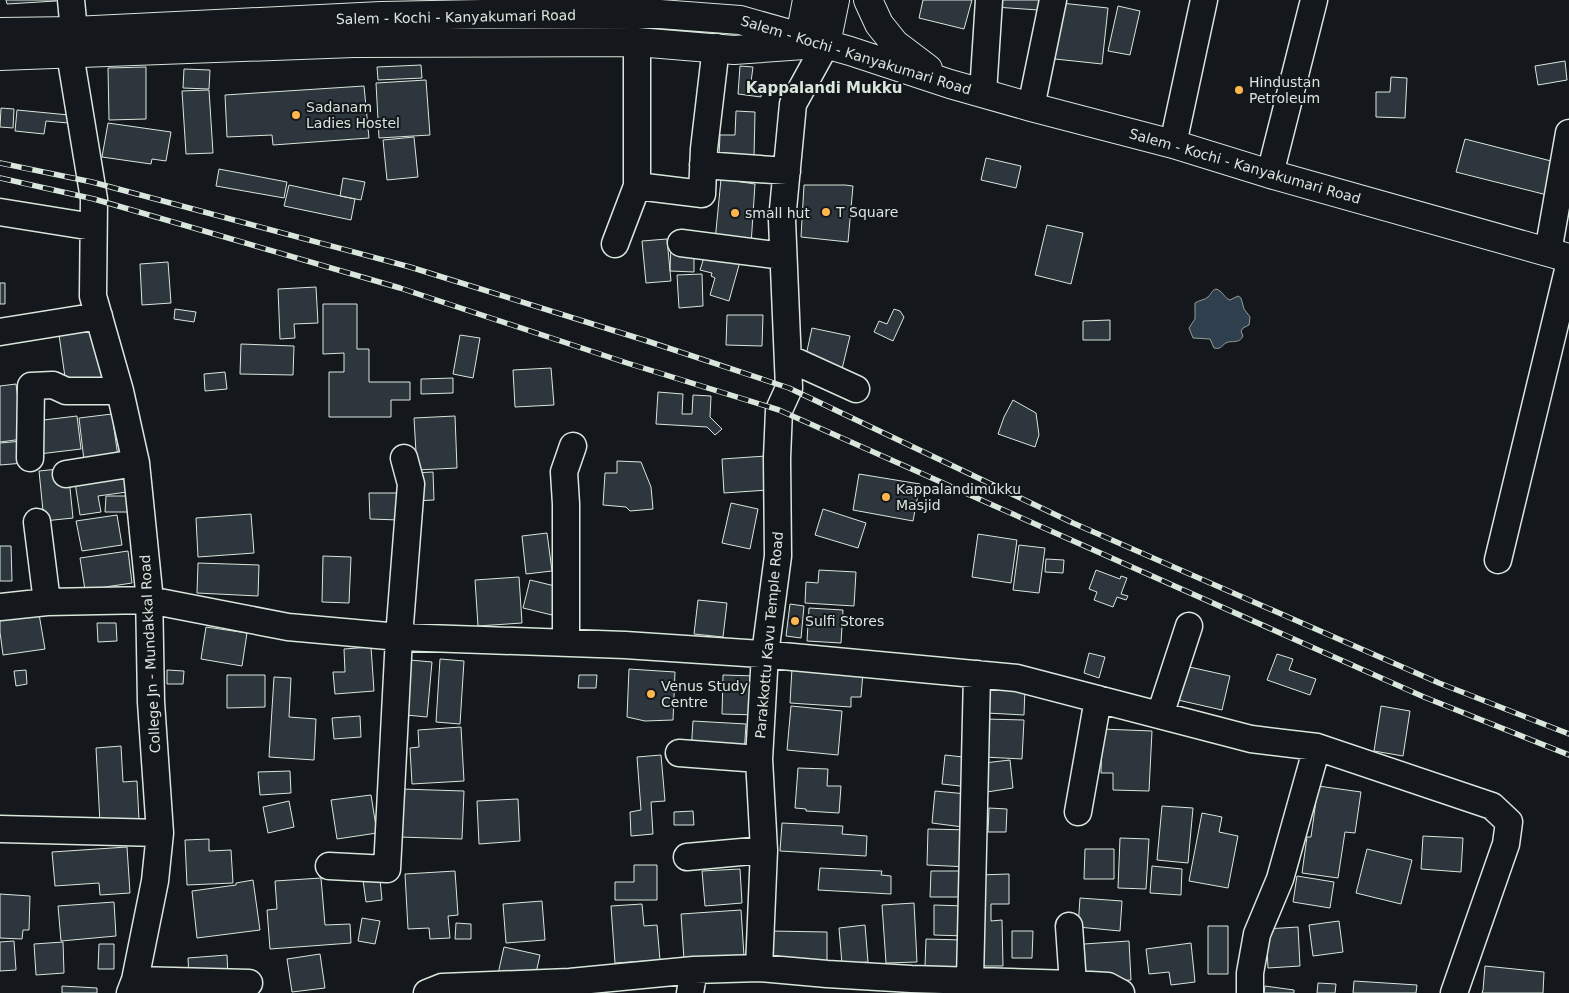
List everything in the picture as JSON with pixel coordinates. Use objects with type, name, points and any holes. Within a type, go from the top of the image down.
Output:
[{"type":"main road","points":[[660,14],[699,6],[716,0]]},
{"type":"main road","points":[[800,37],[807,0]]},
{"type":"main road","points":[[0,56],[72,43],[637,42],[716,47],[734,50],[826,44],[835,0]]},
{"type":"main road","points":[[868,0],[879,24],[895,44],[950,84]]},
{"type":"main road","name":"Salem - Kochi - Kanyakumari Road","points":[[0,32],[72,43],[380,8],[482,14],[556,7],[740,20],[826,44],[950,84],[1173,144],[1562,259]]},
{"type":"street","name":"College Jn - Mundakkal Road","points":[[71,0],[72,43],[94,198],[93,296],[120,391],[136,463],[149,600],[151,702],[160,833],[155,881],[132,986]]},
{"type":"street","points":[[983,93],[988,0]]},
{"type":"street","points":[[1031,107],[1053,0]]},
{"type":"street","points":[[1173,144],[1204,0]]},
{"type":"street","points":[[1270,174],[1314,0]]},
{"type":"street","points":[[615,244],[637,186],[637,42]]},
{"type":"street","name":"Parakkottu Kavu Temple Road","points":[[759,968],[764,850],[759,759],[765,654],[778,556],[778,420],[779,410],[789,388],[782,220],[793,104],[826,44]]},
{"type":"street","points":[[637,186],[702,194],[703,165],[716,47]]},
{"type":"street","points":[[1498,560],[1562,259],[1569,133]]},
{"type":"street","points":[[703,165],[787,171]]},
{"type":"street","points":[[0,212],[93,227]]},
{"type":"street","points":[[681,243],[783,256]]},
{"type":"street","points":[[0,332],[99,316]]},
{"type":"street","points":[[788,358],[856,390]]},
{"type":"street","points":[[30,458],[31,386],[53,385],[66,391],[120,391]]},
{"type":"street","points":[[566,643],[566,504],[564,472],[574,446]]},
{"type":"street","points":[[329,866],[387,870],[399,637],[411,484],[404,458]]},
{"type":"street","points":[[66,474],[136,463]]},
{"type":"street","points":[[37,522],[47,602]]},
{"type":"street","points":[[0,607],[47,602],[149,600],[288,627],[399,637],[566,643],[765,654],[1017,678],[1251,738],[1317,747],[1492,806],[1509,822],[1506,844],[1454,993]]},
{"type":"street","points":[[1160,715],[1188,626]]},
{"type":"street","points":[[970,980],[977,674]]},
{"type":"street","points":[[1078,812],[1098,699]]},
{"type":"street","points":[[1250,993],[1250,973],[1257,934],[1280,880],[1317,747]]},
{"type":"street","points":[[679,753],[759,759]]},
{"type":"street","points":[[0,829],[160,833]]},
{"type":"street","points":[[687,857],[764,850]]},
{"type":"street","points":[[1069,926],[1073,984]]},
{"type":"street","points":[[427,993],[442,987],[570,982],[692,981],[759,968],[827,983],[911,986],[970,980],[1108,986],[1121,993]]},
{"type":"street","points":[[132,986],[249,983]]},
{"type":"water","points":[[1216,289],[1230,300],[1238,296],[1241,298],[1244,309],[1250,317],[1249,325],[1241,331],[1243,336],[1240,340],[1228,342],[1220,348],[1214,348],[1210,339],[1193,338],[1189,328],[1195,319],[1195,303],[1207,298]]},
{"type":"building","points":[[6,0],[56,0],[56,1],[7,4]]},
{"type":"building","points":[[923,0],[972,0],[964,29],[919,18]]},
{"type":"building","points":[[995,0],[1040,0],[1038,10],[995,7]]},
{"type":"building","points":[[1061,3],[1108,8],[1102,64],[1055,59]]},
{"type":"building","points":[[1118,6],[1140,11],[1130,55],[1108,51]]},
{"type":"building","points":[[1565,61],[1567,80],[1538,85],[1535,66]]},
{"type":"building","points":[[421,65],[422,78],[378,80],[377,67]]},
{"type":"building","points":[[740,66],[753,67],[751,82],[762,84],[761,97],[738,94]]},
{"type":"building","points":[[146,67],[146,119],[109,120],[108,68]]},
{"type":"building","points":[[184,69],[210,70],[209,89],[183,88]]},
{"type":"building","points":[[1391,77],[1407,78],[1405,118],[1376,117],[1376,92],[1390,92]]},
{"type":"building","points":[[426,80],[430,135],[379,138],[376,83]]},
{"type":"building","name":"Sadanam Ladies Hostel","points":[[364,86],[369,138],[273,145],[272,135],[227,137],[225,95]]},
{"type":"building","points":[[209,90],[213,153],[186,154],[182,91]]},
{"type":"building","points":[[1,108],[14,109],[13,128],[0,127]]},
{"type":"building","points":[[17,110],[69,115],[68,123],[46,121],[44,134],[15,131]]},
{"type":"building","points":[[736,111],[755,112],[754,158],[719,157],[720,135],[735,135]]},
{"type":"building","points":[[108,123],[171,132],[166,161],[152,159],[151,164],[102,157]]},
{"type":"building","points":[[414,137],[418,177],[387,180],[383,140]]},
{"type":"building","points":[[1465,139],[1555,162],[1547,195],[1456,172]]},
{"type":"building","points":[[986,158],[1021,166],[1016,188],[981,180]]},
{"type":"building","points":[[219,169],[287,182],[284,198],[216,186]]},
{"type":"building","points":[[343,178],[365,182],[361,200],[340,196]]},
{"type":"building","name":"small hut","points":[[721,179],[755,184],[751,245],[715,241]]},
{"type":"building","points":[[289,185],[355,199],[351,220],[284,206]]},
{"type":"building","name":"T Square","points":[[804,185],[853,186],[848,242],[801,237]]},
{"type":"building","points":[[1047,225],[1083,233],[1071,284],[1035,275]]},
{"type":"building","points":[[667,239],[671,281],[646,283],[642,241]]},
{"type":"building","points":[[671,244],[694,245],[694,272],[670,271]]},
{"type":"building","points":[[707,248],[741,258],[729,301],[710,295],[715,278],[711,276],[712,273],[700,270]]},
{"type":"building","points":[[168,262],[171,303],[142,305],[140,264]]},
{"type":"building","points":[[702,274],[703,306],[679,308],[677,275]]},
{"type":"building","points":[[0,283],[5,283],[5,304],[0,304]]},
{"type":"building","points":[[316,287],[318,323],[294,324],[295,338],[280,339],[278,289]]},
{"type":"building","points":[[323,304],[357,304],[357,349],[369,349],[369,382],[410,382],[410,400],[391,400],[391,417],[329,417],[329,372],[344,372],[344,353],[323,354]]},
{"type":"building","points":[[175,309],[196,312],[194,322],[174,319]]},
{"type":"building","points":[[894,309],[900,311],[904,317],[893,341],[874,332],[879,321],[887,324]]},
{"type":"building","points":[[727,315],[763,315],[762,346],[726,345]]},
{"type":"building","points":[[1110,320],[1110,340],[1083,340],[1083,321]]},
{"type":"building","points":[[95,323],[103,378],[66,384],[58,328]]},
{"type":"building","points":[[812,328],[850,336],[842,369],[805,360]]},
{"type":"building","points":[[460,335],[480,338],[473,378],[453,374]]},
{"type":"building","points":[[241,344],[294,346],[293,375],[240,374]]},
{"type":"building","points":[[551,368],[554,405],[515,407],[513,370]]},
{"type":"building","points":[[225,372],[227,389],[205,391],[204,374]]},
{"type":"building","points":[[453,378],[453,393],[421,394],[421,379]]},
{"type":"building","points":[[16,384],[23,439],[0,442],[0,386]]},
{"type":"building","points":[[658,392],[683,394],[682,414],[692,414],[693,395],[711,396],[710,417],[722,429],[715,435],[707,427],[656,424]]},
{"type":"building","points":[[1013,400],[1036,413],[1039,435],[1035,447],[998,434]]},
{"type":"building","points":[[112,414],[119,464],[85,469],[79,418]]},
{"type":"building","points":[[77,416],[81,449],[39,454],[35,421]]},
{"type":"building","points":[[455,416],[457,468],[417,470],[414,418]]},
{"type":"building","points":[[23,441],[24,463],[0,465],[0,443]]},
{"type":"building","points":[[766,456],[768,490],[724,493],[722,459]]},
{"type":"building","points":[[617,461],[641,462],[651,487],[653,509],[630,511],[626,507],[603,505],[605,473],[617,473]]},
{"type":"building","points":[[68,468],[73,518],[44,521],[39,471]]},
{"type":"building","points":[[124,470],[127,492],[98,496],[101,512],[80,515],[74,476]]},
{"type":"building","points":[[433,472],[434,500],[414,501],[413,473]]},
{"type":"building","name":"Kappalandimukku Masjid","points":[[859,474],[920,484],[913,521],[853,510]]},
{"type":"building","points":[[369,493],[399,493],[399,520],[370,519]]},
{"type":"building","points":[[106,496],[138,496],[138,512],[105,512]]},
{"type":"building","points":[[731,503],[758,509],[750,549],[722,543]]},
{"type":"building","points":[[823,509],[866,523],[858,548],[815,535]]},
{"type":"building","points":[[251,514],[254,553],[198,557],[196,518]]},
{"type":"building","points":[[117,515],[122,545],[82,551],[76,521]]},
{"type":"building","points":[[547,533],[552,571],[526,574],[522,536]]},
{"type":"building","points":[[978,534],[1017,540],[1011,583],[972,577]]},
{"type":"building","points":[[1019,545],[1045,548],[1039,593],[1013,590]]},
{"type":"building","points":[[0,546],[11,546],[12,581],[0,581]]},
{"type":"building","points":[[128,551],[132,583],[85,590],[80,558]]},
{"type":"building","points":[[323,556],[351,557],[349,603],[322,602]]},
{"type":"building","points":[[1046,559],[1064,560],[1063,573],[1045,572]]},
{"type":"building","points":[[198,563],[259,565],[258,596],[197,593]]},
{"type":"building","points":[[819,570],[856,572],[854,606],[805,603],[806,582],[818,583]]},
{"type":"building","points":[[1096,570],[1120,579],[1121,576],[1127,578],[1121,594],[1128,596],[1126,600],[1117,597],[1113,607],[1094,600],[1097,592],[1089,589]]},
{"type":"building","points":[[519,577],[522,623],[478,626],[475,580]]},
{"type":"building","points":[[530,580],[559,587],[552,615],[523,608]]},
{"type":"building","points":[[698,600],[727,603],[723,637],[694,634]]},
{"type":"building","name":"Sulfi Stores","points":[[790,604],[804,606],[801,638],[786,636]]},
{"type":"building","points":[[809,608],[843,610],[841,643],[807,641]]},
{"type":"building","points":[[39,614],[45,649],[3,655],[0,620]]},
{"type":"building","points":[[97,623],[116,623],[117,641],[98,642]]},
{"type":"building","points":[[206,627],[247,633],[242,666],[201,659]]},
{"type":"building","points":[[371,647],[374,691],[335,694],[333,672],[345,672],[344,649]]},
{"type":"building","points":[[1089,653],[1105,657],[1099,678],[1084,673]]},
{"type":"building","points":[[1277,654],[1293,659],[1289,670],[1316,679],[1310,695],[1267,680]]},
{"type":"building","points":[[399,659],[432,662],[427,717],[395,714]]},
{"type":"building","points":[[440,659],[464,661],[460,724],[436,722]]},
{"type":"building","points":[[1185,666],[1230,676],[1222,710],[1178,700]]},
{"type":"building","points":[[792,668],[863,672],[861,697],[851,697],[851,707],[790,703]]},
{"type":"building","name":"Venus Study Centre","points":[[629,669],[675,672],[673,720],[645,721],[627,717]]},
{"type":"building","points":[[26,670],[27,684],[16,686],[14,671]]},
{"type":"building","points":[[167,670],[184,671],[183,684],[167,684]]},
{"type":"building","points":[[227,675],[265,675],[265,707],[227,708]]},
{"type":"building","points":[[579,675],[597,675],[596,688],[578,688]]},
{"type":"building","points":[[723,675],[757,676],[756,715],[722,714]]},
{"type":"building","points":[[274,677],[291,678],[289,717],[316,719],[314,760],[269,757]]},
{"type":"building","points":[[988,685],[1025,687],[1024,715],[987,713]]},
{"type":"building","points":[[791,706],[842,711],[838,755],[787,750]]},
{"type":"building","points":[[1381,706],[1410,711],[1403,756],[1374,751]]},
{"type":"building","points":[[360,716],[361,737],[334,739],[332,718]]},
{"type":"building","points":[[985,719],[1024,720],[1022,759],[984,757]]},
{"type":"building","points":[[693,721],[746,724],[744,755],[691,752]]},
{"type":"building","points":[[461,727],[464,781],[412,784],[410,748],[419,747],[418,730]]},
{"type":"building","points":[[1102,729],[1152,731],[1149,791],[1113,790],[1113,773],[1101,773]]},
{"type":"building","points":[[121,746],[123,782],[137,781],[139,820],[100,823],[96,748]]},
{"type":"building","points":[[661,755],[665,801],[651,802],[653,834],[631,836],[630,812],[641,810],[637,757]]},
{"type":"building","points":[[945,755],[972,758],[969,787],[942,784]]},
{"type":"building","points":[[1010,760],[1013,788],[987,792],[984,763]]},
{"type":"building","points":[[798,768],[828,769],[827,786],[841,786],[839,813],[806,811],[806,809],[795,808]]},
{"type":"building","points":[[290,771],[291,793],[260,795],[258,772]]},
{"type":"building","points":[[1318,786],[1361,792],[1355,833],[1345,832],[1338,878],[1302,873],[1307,837],[1311,837]]},
{"type":"building","points":[[401,789],[464,791],[462,839],[399,837]]},
{"type":"building","points":[[935,791],[967,794],[963,827],[932,823]]},
{"type":"building","points":[[371,795],[377,833],[337,839],[331,800]]},
{"type":"building","points":[[518,799],[520,841],[479,844],[477,801]]},
{"type":"building","points":[[289,801],[294,827],[268,833],[263,807]]},
{"type":"building","points":[[1162,806],[1193,808],[1188,863],[1157,860]]},
{"type":"building","points":[[989,808],[1007,809],[1006,832],[988,832]]},
{"type":"building","points":[[693,811],[694,825],[674,825],[674,812]]},
{"type":"building","points":[[1202,813],[1222,817],[1219,832],[1238,836],[1228,888],[1189,881]]},
{"type":"building","points":[[782,823],[843,826],[842,834],[867,836],[866,856],[780,851]]},
{"type":"building","points":[[928,829],[970,830],[968,867],[927,865]]},
{"type":"building","points":[[1423,836],[1463,838],[1461,872],[1421,869]]},
{"type":"building","points":[[1120,838],[1149,839],[1146,889],[1118,888]]},
{"type":"building","points":[[209,839],[209,851],[231,850],[233,883],[187,885],[185,840]]},
{"type":"building","points":[[127,847],[130,893],[100,895],[99,883],[55,886],[52,852]]},
{"type":"building","points":[[1085,849],[1114,849],[1114,879],[1084,879]]},
{"type":"building","points":[[1367,849],[1412,860],[1401,904],[1356,893]]},
{"type":"building","points":[[634,865],[657,865],[657,900],[615,900],[615,882],[634,882]]},
{"type":"building","points":[[1152,866],[1182,869],[1181,895],[1150,893]]},
{"type":"building","points":[[820,868],[882,871],[881,875],[891,876],[891,894],[818,890]]},
{"type":"building","points":[[740,869],[742,903],[705,906],[702,871]]},
{"type":"building","points":[[455,871],[458,915],[448,916],[450,938],[430,939],[429,928],[408,929],[405,874]]},
{"type":"building","points":[[931,871],[962,871],[961,897],[930,897]]},
{"type":"building","points":[[1009,874],[1009,904],[991,904],[991,921],[1002,920],[1003,966],[979,966],[977,875]]},
{"type":"building","points":[[1297,876],[1334,882],[1330,908],[1293,902]]},
{"type":"building","points":[[321,878],[325,925],[350,924],[351,943],[270,949],[267,910],[277,909],[275,881]]},
{"type":"building","points":[[380,879],[382,900],[366,902],[363,880]]},
{"type":"building","points":[[253,880],[260,930],[197,938],[192,891],[236,885],[236,883]]},
{"type":"building","points":[[0,894],[30,896],[29,930],[23,930],[22,939],[0,938]]},
{"type":"building","points":[[1080,898],[1122,901],[1120,931],[1078,927]]},
{"type":"building","points":[[542,901],[545,940],[506,943],[503,904]]},
{"type":"building","points":[[114,902],[116,936],[61,941],[58,906]]},
{"type":"building","points":[[914,903],[917,962],[886,963],[882,905]]},
{"type":"building","points":[[642,904],[644,926],[657,925],[660,960],[615,963],[611,906]]},
{"type":"building","points":[[934,905],[965,906],[965,936],[934,935]]},
{"type":"building","points":[[741,910],[744,956],[684,960],[681,914]]},
{"type":"building","points":[[362,918],[380,921],[375,944],[358,941]]},
{"type":"building","points":[[1339,921],[1343,952],[1313,956],[1309,925]]},
{"type":"building","points":[[456,923],[471,924],[471,939],[455,939]]},
{"type":"building","points":[[865,925],[868,962],[842,964],[839,928]]},
{"type":"building","points":[[1208,926],[1228,926],[1228,974],[1208,974]]},
{"type":"building","points":[[1298,927],[1300,966],[1268,968],[1266,929]]},
{"type":"building","points":[[770,931],[827,932],[827,963],[769,962]]},
{"type":"building","points":[[1012,931],[1033,931],[1032,958],[1012,958]]},
{"type":"building","points":[[926,939],[964,940],[963,967],[925,966]]},
{"type":"building","points":[[14,941],[16,970],[0,971],[0,942]]},
{"type":"building","points":[[1129,941],[1131,980],[1086,982],[1084,944]]},
{"type":"building","points":[[63,942],[64,973],[36,975],[34,944]]},
{"type":"building","points":[[1191,943],[1195,982],[1171,985],[1169,972],[1149,974],[1146,949]]},
{"type":"building","points":[[99,944],[114,944],[114,969],[98,969]]},
{"type":"building","points":[[504,947],[540,955],[534,982],[498,974]]},
{"type":"building","points":[[320,954],[325,988],[292,992],[287,959]]},
{"type":"building","points":[[227,955],[228,977],[189,979],[188,958]]},
{"type":"building","points":[[1485,966],[1544,972],[1543,993],[1482,993]]},
{"type":"building","points":[[1354,981],[1417,985],[1416,993],[1353,993]]},
{"type":"building","points":[[1318,983],[1336,984],[1335,993],[1317,993]]},
{"type":"building","points":[[62,986],[97,988],[97,993],[62,993]]},
{"type":"building","points":[[1265,986],[1294,990],[1294,993],[1264,993]]},
{"type":"railway","points":[[0,163],[92,182],[410,267],[644,340],[789,388],[1073,523],[1439,683],[1569,734]]},
{"type":"railway","points":[[0,178],[94,199],[400,288],[627,363],[779,410],[1424,697],[1569,755]]},
{"type":"place","name":"Hindustan Petroleum","points":[[1239,90]]},
{"type":"place","name":"Sadanam Ladies Hostel","points":[[296,115]]},
{"type":"place","name":"T Square","points":[[826,212]]},
{"type":"place","name":"small hut","points":[[735,213]]},
{"type":"place","name":"Kappalandimukku Masjid","points":[[886,497]]},
{"type":"place","name":"Sulfi Stores","points":[[795,621]]},
{"type":"place","name":"Venus Study Centre","points":[[651,694]]},
{"type":"district","name":"Kappalandi Mukku","points":[[824,88]]}]
